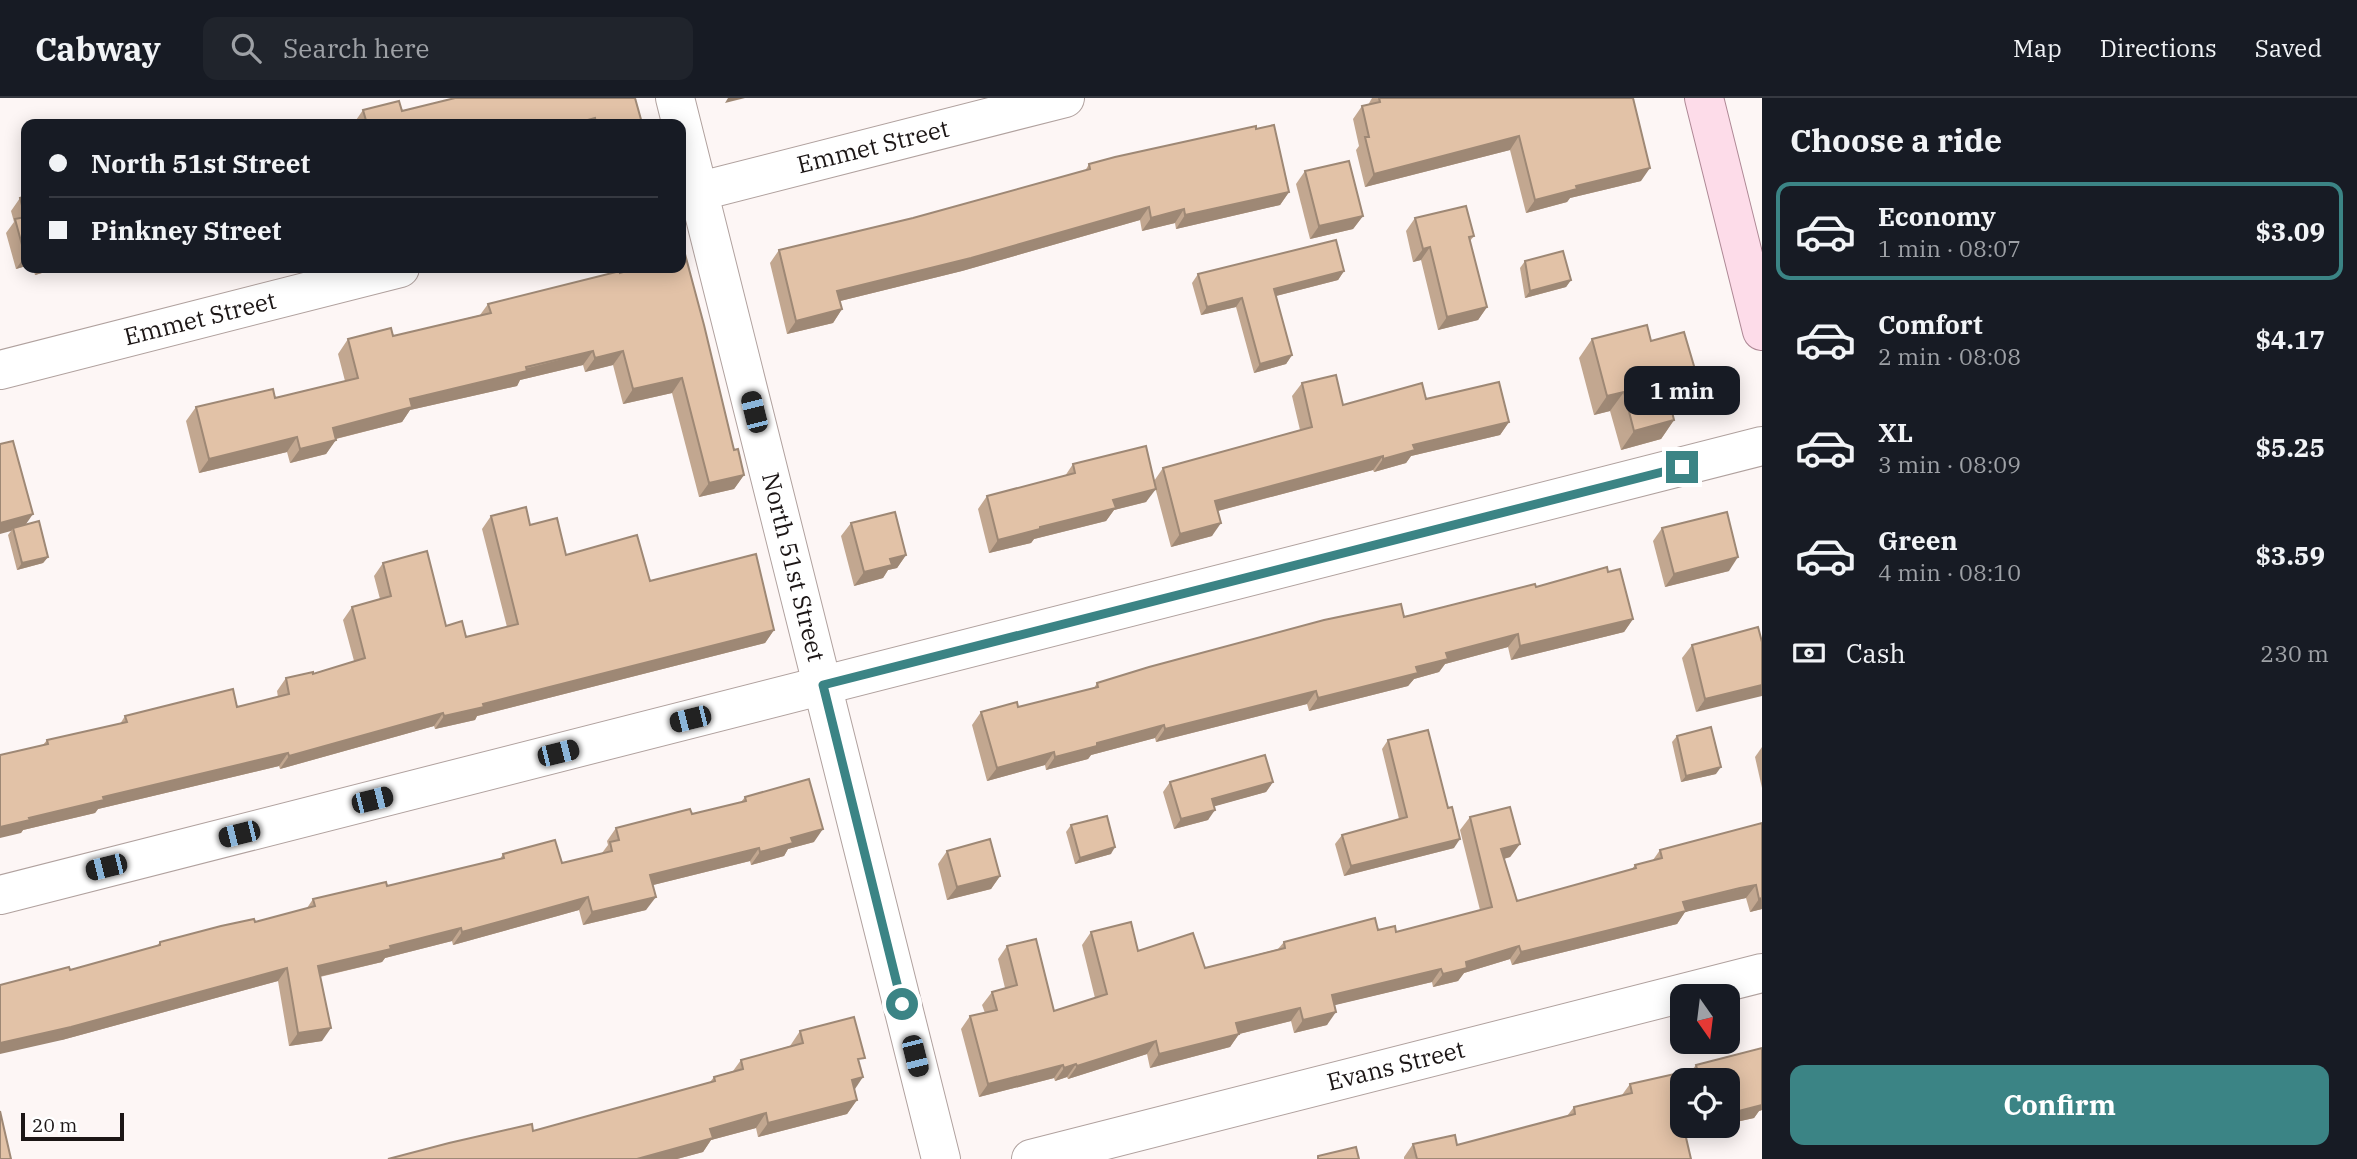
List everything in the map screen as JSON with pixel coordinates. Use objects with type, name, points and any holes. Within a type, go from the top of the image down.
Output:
[{"type":"main road","points":[[1704,98],[1762,331]]},
{"type":"street","name":"North 51st Street","points":[[676,98],[679,119]]},
{"type":"street","name":"Emmet Street","points":[[690,194],[1065,98]]},
{"type":"street","name":"North 51st Street","points":[[686,167],[690,194],[823,685],[941,1159]]},
{"type":"street","name":"Emmet Street","points":[[0,370],[380,273]]},
{"type":"street","points":[[0,894],[1762,446]]},
{"type":"street","name":"Evans Street","points":[[1031,1159],[1762,973]]},
{"type":"building","points":[[455,98],[635,98],[641,119],[366,119],[363,110],[399,101],[402,111]]},
{"type":"building","points":[[1379,98],[1633,98],[1650,168],[1576,186],[1577,189],[1535,200],[1519,136],[1374,174],[1365,137],[1369,137],[1362,106],[1380,102]]},
{"type":"building","points":[[1274,125],[1289,192],[1185,215],[1184,209],[1151,218],[1149,207],[971,258],[837,291],[842,309],[796,321],[779,250],[913,218],[1090,169],[1089,164],[1115,157],[1256,126],[1256,129]]},
{"type":"building","points":[[1349,161],[1363,216],[1319,226],[1305,171]]},
{"type":"building","points":[[1466,206],[1474,236],[1469,237],[1487,307],[1447,317],[1430,247],[1423,249],[1415,218]]},
{"type":"building","points":[[21,218],[21,241],[15,219]]},
{"type":"building","points":[[1336,240],[1344,271],[1274,289],[1292,355],[1260,364],[1242,298],[1207,307],[1198,274]]},
{"type":"building","points":[[1563,251],[1571,280],[1530,291],[1525,261]]},
{"type":"building","points":[[686,258],[734,450],[738,449],[744,475],[709,483],[682,378],[633,389],[623,351],[595,358],[593,351],[526,367],[527,371],[410,399],[412,407],[333,428],[336,440],[300,449],[297,437],[209,459],[196,407],[273,389],[275,398],[358,378],[348,339],[391,328],[393,336],[491,313],[488,304],[612,273],[686,273]]},
{"type":"building","points":[[1647,325],[1651,341],[1684,332],[1699,383],[1667,391],[1674,420],[1634,431],[1624,392],[1607,396],[1592,339]]},
{"type":"building","points":[[1336,375],[1343,405],[1422,383],[1426,399],[1499,382],[1509,422],[1413,445],[1415,450],[1383,459],[1383,456],[1215,501],[1221,523],[1180,534],[1163,468],[1312,427],[1302,383]]},
{"type":"building","points":[[13,441],[33,514],[0,523],[0,444]]},
{"type":"building","points":[[1146,446],[1156,489],[1113,500],[1116,508],[998,540],[987,496],[1075,473],[1073,464]]},
{"type":"building","points":[[526,507],[530,525],[557,518],[566,555],[637,535],[650,581],[756,554],[774,630],[483,704],[484,707],[444,716],[443,713],[289,756],[288,753],[103,797],[104,800],[0,827],[0,755],[48,744],[47,740],[127,722],[125,716],[233,689],[237,707],[289,694],[286,678],[313,674],[365,658],[352,607],[391,596],[383,563],[427,551],[446,626],[462,621],[466,637],[518,624],[491,516]]},
{"type":"building","points":[[895,512],[906,555],[890,559],[892,565],[864,572],[851,523]]},
{"type":"building","points":[[1727,512],[1738,557],[1674,574],[1662,528]]},
{"type":"building","points":[[39,521],[48,557],[22,563],[13,528]]},
{"type":"building","points":[[1607,567],[1608,572],[1620,569],[1633,619],[1520,646],[1518,634],[1446,653],[1448,659],[1416,667],[1418,673],[1318,698],[1316,691],[1165,729],[1164,725],[1055,757],[1054,752],[997,768],[981,712],[1017,702],[1018,707],[1098,687],[1097,683],[1149,667],[1324,620],[1401,604],[1404,617],[1535,584],[1536,587]]},
{"type":"building","points":[[1758,627],[1762,642],[1762,685],[1705,699],[1692,645]]},
{"type":"building","points":[[1711,727],[1721,767],[1686,776],[1677,736]]},
{"type":"building","points":[[1428,730],[1448,808],[1452,807],[1460,839],[1351,866],[1342,835],[1407,817],[1388,740]]},
{"type":"building","points":[[1265,755],[1273,782],[1212,799],[1215,810],[1181,819],[1170,782]]},
{"type":"building","points":[[809,779],[823,829],[791,838],[793,843],[760,852],[759,848],[650,875],[656,897],[592,912],[588,897],[462,932],[461,928],[390,946],[391,949],[318,966],[331,1028],[298,1033],[287,968],[71,1027],[0,1043],[0,985],[69,967],[70,970],[221,926],[254,919],[255,922],[315,906],[313,899],[386,882],[387,886],[504,858],[503,854],[555,840],[562,863],[612,851],[610,842],[619,840],[616,828],[690,809],[692,814],[746,801],[745,797]]},
{"type":"building","points":[[1510,807],[1520,844],[1501,849],[1517,901],[1636,868],[1635,865],[1662,858],[1660,850],[1762,823],[1762,898],[1759,899],[1756,885],[1740,888],[1683,902],[1686,911],[1521,952],[1519,946],[1466,962],[1467,968],[1443,974],[1441,969],[1332,995],[1336,1012],[1303,1020],[1300,1008],[1236,1023],[1239,1034],[1159,1054],[1156,1041],[1077,1066],[1076,1064],[1064,1068],[1063,1065],[988,1084],[970,1016],[997,1010],[992,992],[1017,985],[1007,946],[1036,939],[1054,1011],[1107,994],[1091,932],[1131,922],[1138,951],[1193,933],[1205,968],[1285,948],[1284,942],[1375,918],[1378,930],[1395,926],[1396,932],[1492,907],[1470,817]]},
{"type":"building","points":[[1107,816],[1115,847],[1080,858],[1071,825]]},
{"type":"building","points":[[990,839],[1000,876],[957,887],[947,851]]},
{"type":"building","points":[[854,1017],[865,1058],[858,1059],[863,1077],[852,1080],[857,1100],[768,1123],[766,1113],[710,1129],[713,1138],[637,1159],[388,1159],[532,1124],[533,1131],[715,1081],[714,1077],[743,1069],[741,1060],[803,1043],[800,1031]]},
{"type":"building","points":[[1762,1048],[1762,1105],[1740,1111],[1740,1068],[1697,1068],[1696,1065]]},
{"type":"building","points":[[1670,1075],[1670,1138],[1686,1138],[1691,1159],[1417,1159],[1413,1144],[1455,1135],[1457,1145],[1575,1114],[1574,1107],[1632,1093],[1630,1084]]},
{"type":"building","points":[[0,1111],[11,1159],[0,1159]]},
{"type":"building","points":[[1356,1147],[1359,1159],[1318,1159],[1318,1156]]},
{"type":"route","points":[[902,1004],[823,685],[1682,467]]}]
